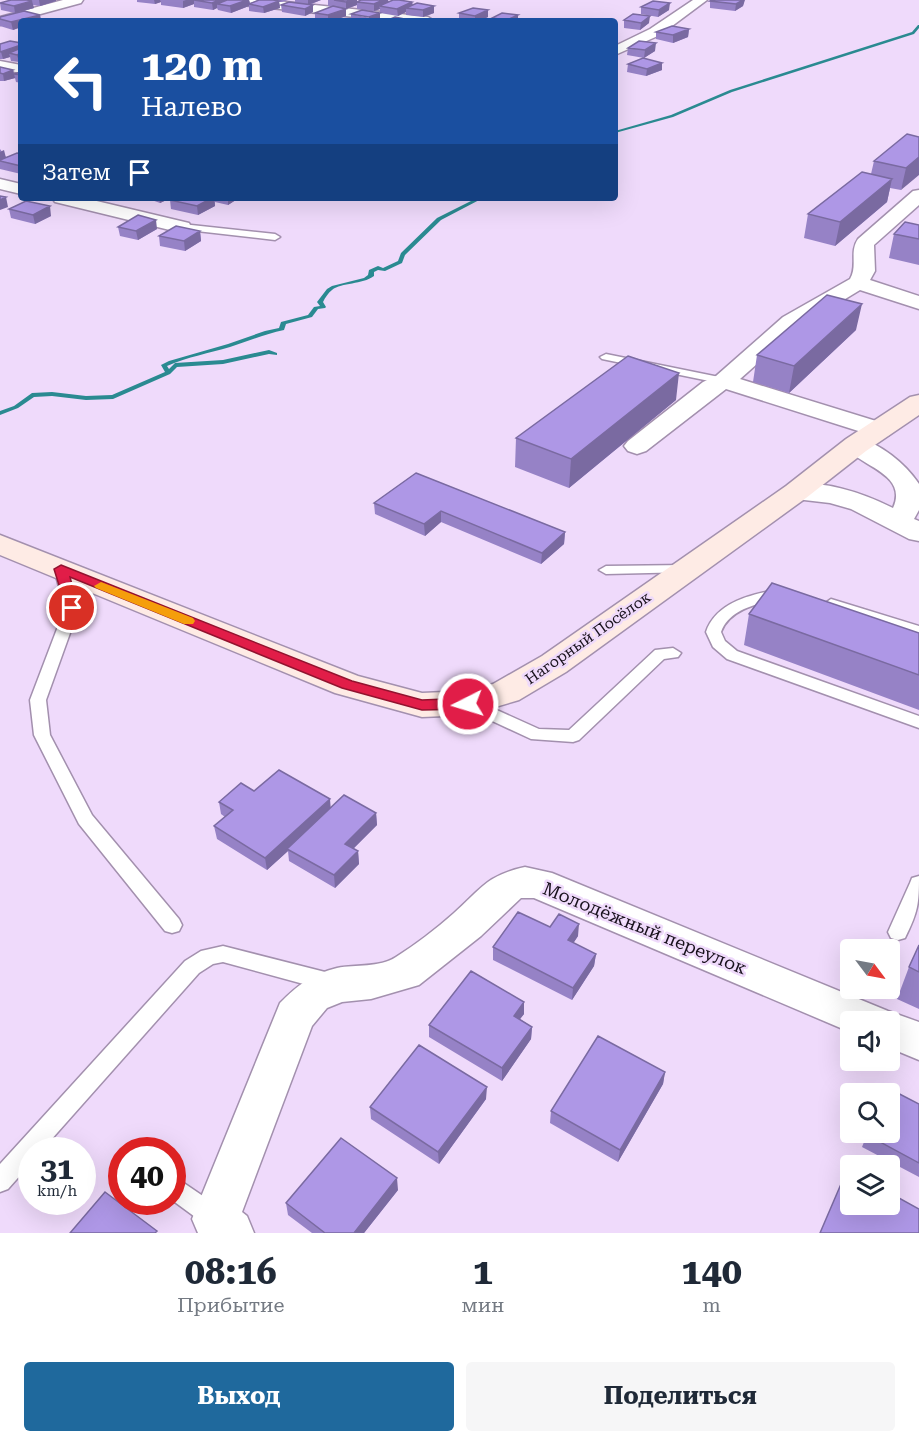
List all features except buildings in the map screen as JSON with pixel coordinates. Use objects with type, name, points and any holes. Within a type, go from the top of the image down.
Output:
[{"type":"street","points":[[0,21],[77,0]]},
{"type":"street","points":[[232,0],[400,18]]},
{"type":"street","points":[[618,51],[655,32],[700,0]]},
{"type":"street","points":[[618,54],[636,60]]},
{"type":"street","points":[[0,65],[18,68]]},
{"type":"street","points":[[0,184],[18,188]]},
{"type":"street","points":[[637,446],[711,387],[724,381],[791,322],[858,284],[865,271],[863,248],[865,243],[919,195]]},
{"type":"street","points":[[74,201],[182,227]]},
{"type":"street","points":[[858,284],[919,303]]},
{"type":"street","points":[[724,381],[868,437],[905,483],[910,494],[909,527],[881,511],[851,499],[824,493],[796,492]]},
{"type":"street","name":"Нагорный Посёлок","points":[[6,546],[347,685],[422,705],[468,704],[495,696],[525,682],[919,403]]},
{"type":"street","name":"Молодёжный переулок","points":[[223,1226],[228,1185],[295,1016],[313,996],[339,985],[372,982],[405,973],[467,925],[501,891],[511,885],[525,882],[539,884],[845,1011]]},
{"type":"street","points":[[900,1033],[919,1041]]},
{"type":"lane","points":[[182,227],[275,237]]},
{"type":"lane","points":[[606,357],[724,381]]},
{"type":"lane","points":[[61,569],[72,608],[38,700],[42,735],[85,819],[172,925]]},
{"type":"lane","points":[[606,570],[687,569]]},
{"type":"lane","points":[[794,595],[760,597],[730,609],[716,624],[714,632],[719,644],[732,656],[919,722]]},
{"type":"lane","points":[[820,600],[919,631]]},
{"type":"lane","points":[[468,704],[537,735],[573,736],[660,654],[673,652]]},
{"type":"lane","points":[[898,932],[919,883]]},
{"type":"lane","points":[[0,1181],[192,967],[208,957],[223,954],[339,985]]},
{"type":"lane","points":[[186,1197],[223,1226]]},
{"type":"waterway","points":[[618,131],[672,116],[731,91],[913,33],[919,26]]},
{"type":"waterway","points":[[168,373],[164,365],[171,362],[282,329],[283,323],[310,316],[316,308],[323,307],[320,302],[329,290],[366,279],[371,276],[371,271],[378,268],[383,270],[400,262],[403,254],[439,219],[475,201]]},
{"type":"waterway","points":[[168,373],[175,365],[223,362],[269,352],[275,354]]},
{"type":"waterway","points":[[0,413],[16,407],[32,395],[113,397],[168,373]]},
{"type":"slow traffic","points":[[101,586],[189,621]]},
{"type":"route","points":[[72,608],[61,569],[347,685],[422,705],[468,704]]}]
